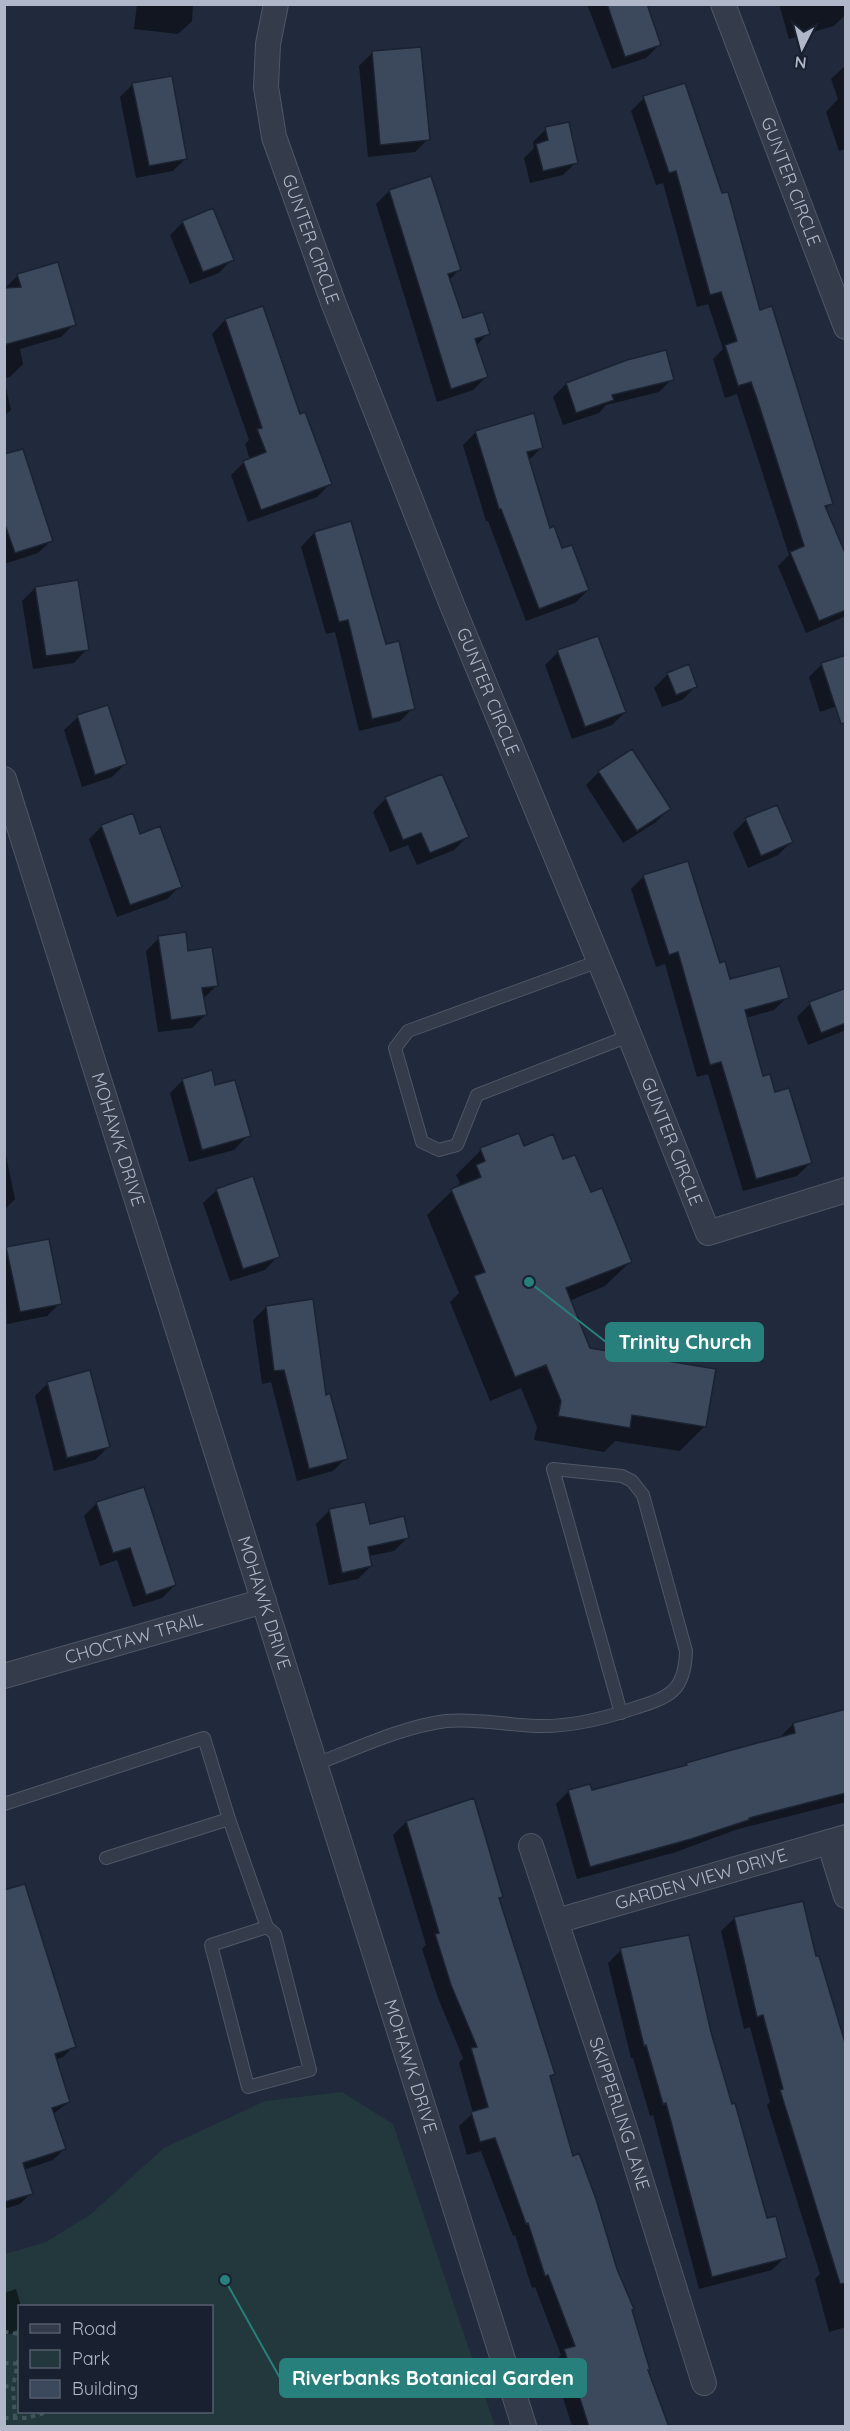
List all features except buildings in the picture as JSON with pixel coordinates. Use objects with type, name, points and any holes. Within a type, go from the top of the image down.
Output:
[{"type":"street","name":"GUNTER CIRCLE","points":[[276,4],[268,44],[266,87],[274,137],[333,302],[443,584],[599,961],[708,1233],[846,1190]]},
{"type":"street","name":"GUNTER CIRCLE","points":[[723,4],[846,327]]},
{"type":"street","name":"MOHAWK DRIVE","points":[[4,779],[524,2427]]},
{"type":"street","name":"CHOCTAW TRAIL","points":[[4,1676],[264,1601]]},
{"type":"street","points":[[837,1840],[846,1896]]},
{"type":"street","name":"GARDEN VIEW DRIVE","points":[[556,1921],[837,1840]]},
{"type":"street","name":"SKIPPERLING LANE","points":[[531,1846],[624,2126],[704,2383]]},
{"type":"lane","points":[[599,961],[408,1031],[395,1048],[422,1142],[439,1150],[457,1145],[477,1095],[629,1036]]},
{"type":"lane","points":[[316,1764],[428,1724],[468,1721],[555,1726],[576,1724],[621,1713],[659,1701],[675,1691],[686,1663],[686,1650],[644,1496],[632,1481],[622,1476],[553,1469],[621,1713]]},
{"type":"lane","points":[[4,1804],[204,1738],[229,1820],[271,1931],[309,2070],[248,2087],[211,1945],[271,1931]]},
{"type":"lane","points":[[106,1858],[229,1820]]},
{"type":"path","points":[[4,2363],[18,2364],[13,2387],[15,2418]]},
{"type":"path","points":[[4,2386],[13,2387]]},
{"type":"path","points":[[4,2418],[27,2418],[44,2413]]},
{"type":"green space","points":[[342,2092],[393,2124],[495,2426],[5,2426],[5,2254],[46,2242],[91,2214],[164,2148],[265,2101]]},
{"type":"place","name":"Trinity Church","points":[[529,1282]]},
{"type":"place","name":"Riverbanks Botanical Garden","points":[[225,2280]]}]
